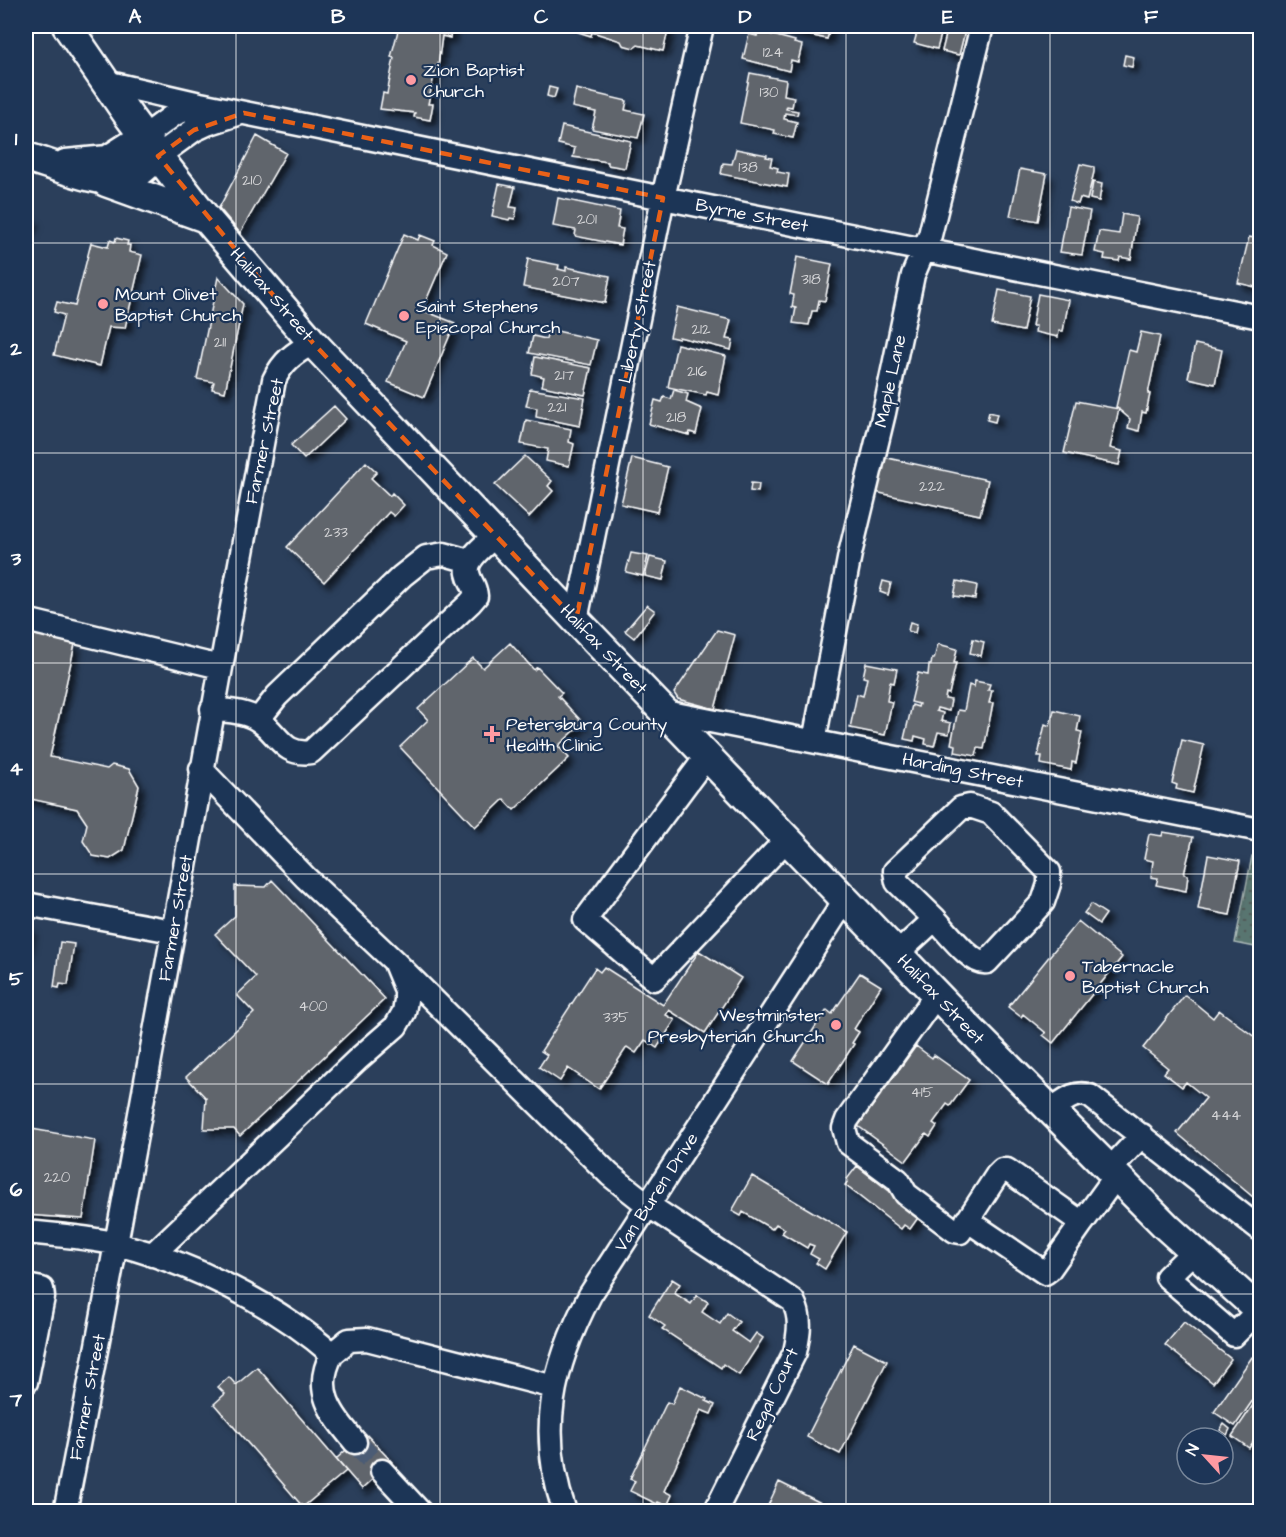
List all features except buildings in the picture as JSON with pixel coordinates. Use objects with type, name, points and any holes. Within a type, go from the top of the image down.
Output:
[{"type":"main road","name":"Halifax Street","points":[[67,26],[151,146],[206,218],[313,343],[936,995],[1193,1252],[1260,1310]]},
{"type":"main road","points":[[53,165],[108,160],[151,146]]},
{"type":"main road","points":[[101,180],[117,182],[130,178],[151,146]]},
{"type":"main road","points":[[26,157],[101,180],[206,218]]},
{"type":"street","name":"Liberty Street","points":[[576,620],[663,198],[702,26]]},
{"type":"street","name":"Maple Lane","points":[[813,741],[850,554],[884,413],[913,275],[930,235],[982,26]]},
{"type":"street","name":"Byrne Street","points":[[105,82],[244,113],[1260,317]]},
{"type":"street","points":[[151,146],[175,114],[200,104]]},
{"type":"street","name":"Byrne Street","points":[[151,146],[207,124],[244,113]]},
{"type":"street","name":"Farmer Street","points":[[65,1512],[274,380],[281,365],[293,354],[313,343]]},
{"type":"street","points":[[212,709],[241,713],[258,720],[290,750],[300,754],[311,752],[476,596],[476,586],[470,580],[467,570],[469,561],[495,536]]},
{"type":"street","points":[[258,720],[277,696],[402,576],[426,557],[444,554],[469,561]]},
{"type":"street","points":[[26,620],[220,667]]},
{"type":"street","name":"Harding Street","points":[[665,712],[1260,830]]},
{"type":"street","points":[[707,756],[585,920],[654,979],[787,839]]},
{"type":"street","name":"Regal Court","points":[[201,769],[306,878],[394,961],[610,1175],[648,1205],[788,1296],[798,1311],[799,1332],[795,1352],[715,1512]]},
{"type":"street","points":[[970,806],[977,773]]},
{"type":"street","points":[[970,806],[991,813],[1049,872],[1048,890],[1043,902],[987,962],[983,963],[974,959],[935,919],[897,882],[895,871],[961,808],[970,806]]},
{"type":"street","name":"Van Buren Drive","points":[[561,1510],[549,1428],[554,1387],[572,1329],[590,1295],[845,900]]},
{"type":"street","points":[[26,904],[172,931]]},
{"type":"street","points":[[897,954],[935,919]]},
{"type":"street","points":[[152,1255],[357,1060],[396,1026],[404,1012],[406,990],[394,961]]},
{"type":"street","points":[[936,995],[847,1120],[844,1128],[848,1143],[898,1180],[906,1194],[955,1231],[960,1232],[1002,1170],[1007,1170],[1082,1223]]},
{"type":"street","points":[[1051,1110],[1074,1094],[1082,1093],[1090,1096],[1260,1230]]},
{"type":"street","points":[[967,1220],[1045,1273],[1082,1223],[1113,1173],[1142,1136]]},
{"type":"street","points":[[26,1232],[116,1244],[152,1255],[210,1278],[263,1305],[307,1333],[332,1354]]},
{"type":"street","points":[[26,1286],[42,1289],[43,1297],[26,1382]]},
{"type":"street","points":[[355,1442],[327,1404],[323,1382],[326,1364],[332,1354],[349,1340],[367,1339],[554,1387]]},
{"type":"street","points":[[382,1471],[420,1512]]},
{"type":"highlighted area","points":[[244,113],[663,198],[576,620],[313,343],[158,156],[194,130]]},
{"type":"green space","points":[[1252,856],[1260,857],[1260,948],[1235,943]]},
{"type":"tunnel","points":[[355,1442],[382,1471]]},
{"type":"place","name":"Zion Baptist Church","points":[[411,80]]},
{"type":"place","name":"Mount Olivet Baptist Church","points":[[103,304]]},
{"type":"place","name":"Saint Stephens Episcopal Church","points":[[404,316]]},
{"type":"place","name":"Petersburg County Health Clinic","points":[[492,734]]},
{"type":"place","name":"Tabernacle Baptist Church","points":[[1070,976]]},
{"type":"place","name":"Westminster Presbyterian Church","points":[[836,1025]]}]
